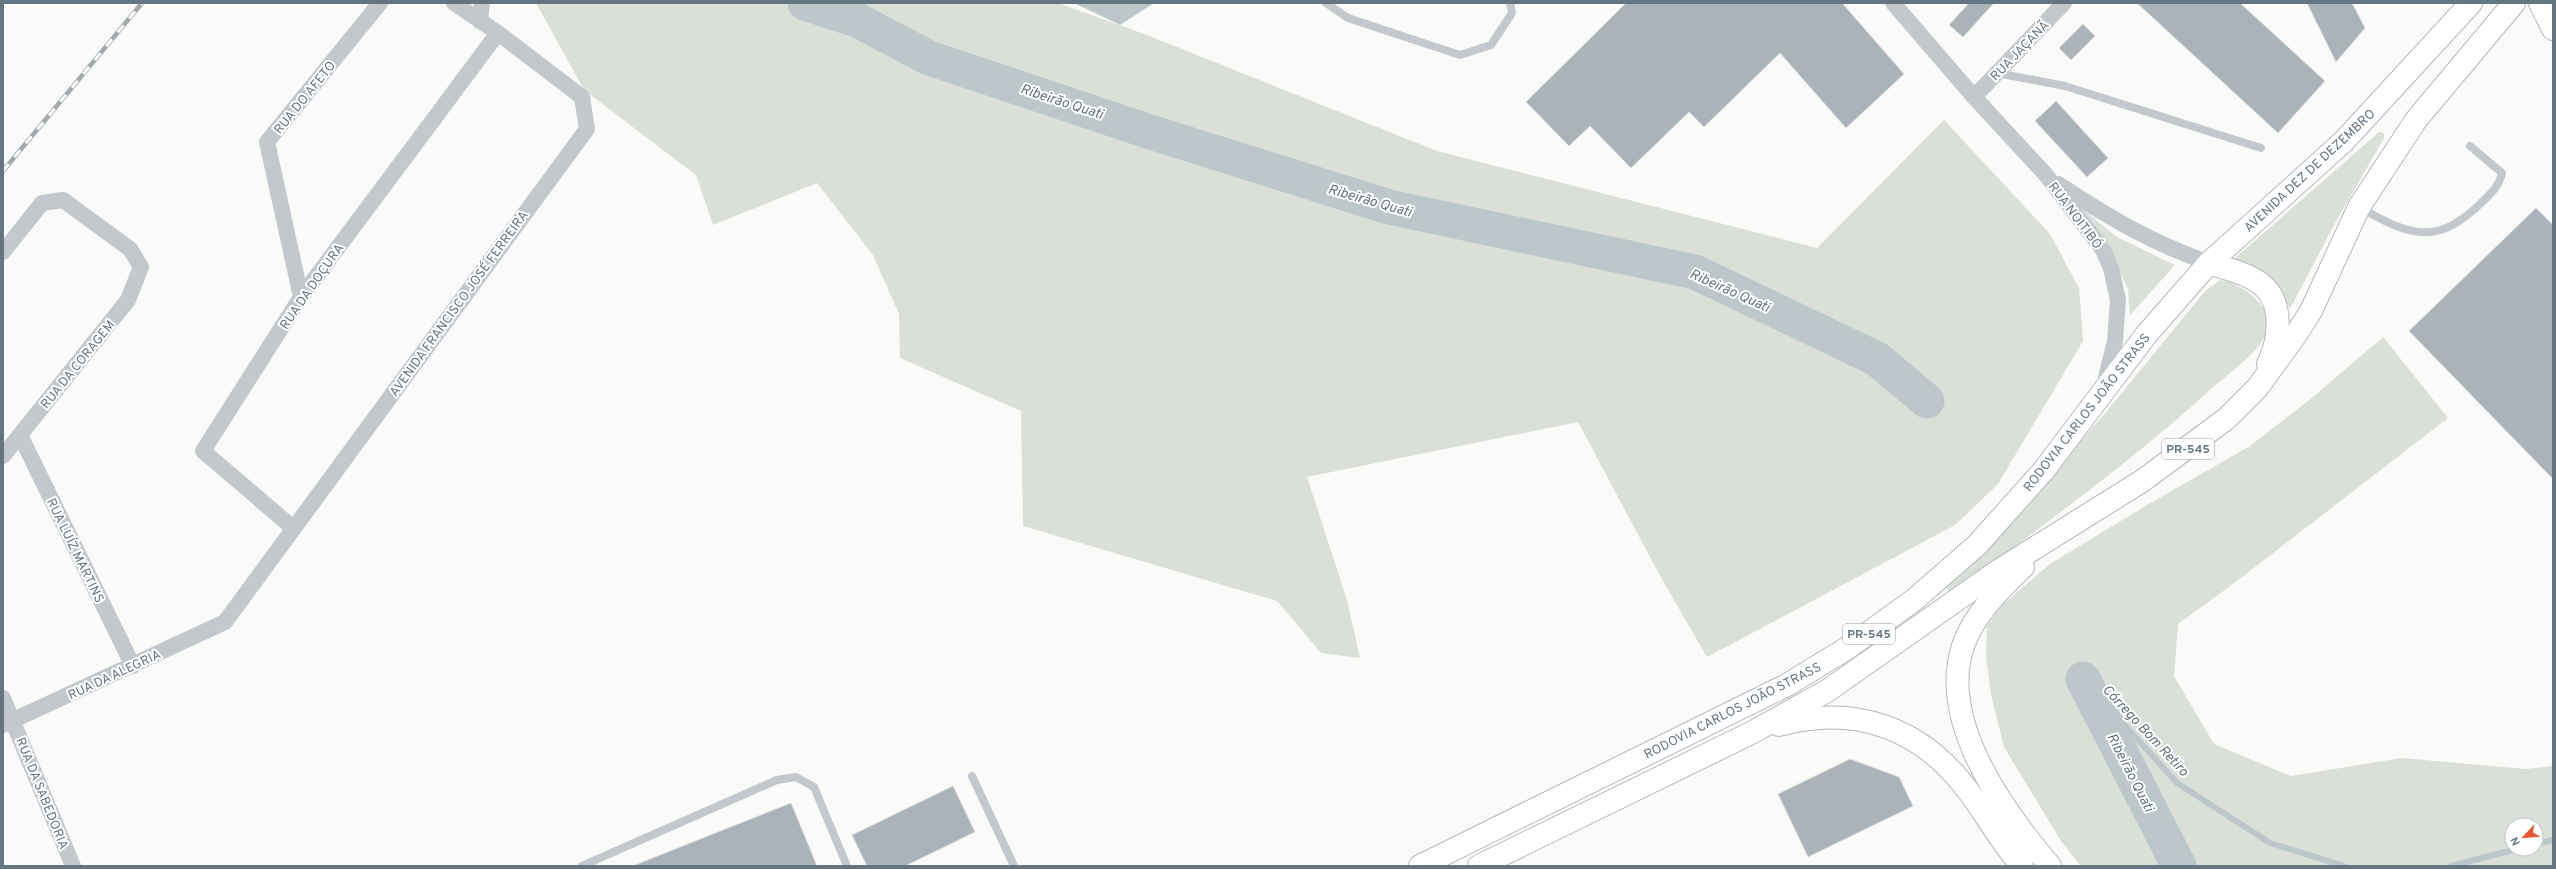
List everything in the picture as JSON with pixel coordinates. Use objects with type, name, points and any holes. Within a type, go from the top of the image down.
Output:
[{"type":"highway","name":"AVENIDA DEZ DE DEZEMBRO","points":[[2209,263],[2344,142],[2470,3]]},
{"type":"highway","points":[[2258,387],[2311,311],[2359,207],[2416,120],[2514,3]]},
{"type":"highway","points":[[2540,3],[2553,28]]},
{"type":"highway","points":[[2209,263],[2259,282],[2273,300],[2277,312],[2277,342],[2258,387]]},
{"type":"highway","name":"RODOVIA CARLOS JOÃO STRASS","points":[[1420,866],[1787,685],[1884,624],[1977,545],[2044,470],[2146,335],[2209,263]]},
{"type":"highway","name":"RODOVIA CARLOS JOÃO STRASS","points":[[1479,866],[1751,733],[1828,691],[1998,572],[2142,481],[2195,445],[2226,419],[2258,387]]},
{"type":"highway","points":[[2050,866],[2017,825],[1993,789],[1967,733],[1958,694],[1957,677],[1963,644],[1979,616],[2006,583],[2058,534]]},
{"type":"highway","points":[[1751,733],[1796,720],[1821,717],[1848,718],[1894,729],[1917,741],[1952,772],[2022,866]]},
{"type":"street","name":"RUA DO AFETO","points":[[302,297],[267,142],[380,3]]},
{"type":"street","points":[[454,3],[480,20],[482,3]]},
{"type":"street","name":"RUA NOITIBÓ","points":[[1893,3],[1974,97],[2047,176],[2103,250],[2116,285],[2118,320],[2102,394]]},
{"type":"street","name":"RUA JAÇANÃ","points":[[1974,97],[2064,3]]},
{"type":"street","name":"AVENIDA FRANCISCO JOSÉ FERREIRA","points":[[225,622],[587,129],[582,97],[498,32],[480,20]]},
{"type":"street","name":"RUA DA DOÇURA","points":[[293,528],[203,451],[302,297],[498,32]]},
{"type":"street","name":"RUA NOITIBÓ","points":[[2047,176],[2133,232],[2170,250],[2209,263]]},
{"type":"street","name":"RUA DA CORAGEM","points":[[3,252],[42,203],[63,200],[130,248],[141,267],[128,300],[3,456]]},
{"type":"street","name":"RUA LUÍZ MARTINS","points":[[20,435],[132,666]]},
{"type":"street","name":"RUA DA ALEGRIA","points":[[8,722],[225,622]]},
{"type":"street","name":"RUA DA SABEDORIA","points":[[3,698],[8,722],[73,866]]},
{"type":"lane","points":[[1326,3],[1348,18],[1460,55],[1491,45],[1512,14],[1510,3]]},
{"type":"lane","points":[[1997,73],[2065,86],[2262,148]]},
{"type":"lane","points":[[2359,207],[2395,227],[2432,234],[2463,220],[2500,184],[2502,173],[2470,146]]},
{"type":"lane","points":[[972,776],[1014,866]]},
{"type":"lane","points":[[582,866],[778,780],[796,777],[814,787],[847,866]]},
{"type":"shaded area","points":[[536,3],[1058,3],[1147,35],[1437,151],[1817,248],[1944,120],[2050,234],[2079,288],[2083,341],[1998,484],[1955,525],[1707,657],[1659,574],[1578,422],[1307,477],[1347,600],[1360,658],[1321,653],[1277,601],[1023,526],[1021,411],[900,358],[899,314],[873,255],[817,183],[713,225],[696,175],[584,90]]},
{"type":"shaded area","points":[[1074,3],[1154,3],[1120,25]]},
{"type":"shaded area","points":[[2379,132],[2384,133],[2384,138],[2334,225],[2290,309],[2274,284],[2262,271],[2245,262],[2234,259]]},
{"type":"shaded area","points":[[2074,202],[2117,237],[2175,265],[2130,315],[2128,289],[2111,254]]},
{"type":"shaded area","points":[[2220,280],[2231,283],[2251,294],[2264,311],[2267,321],[2266,332],[2257,349],[2116,470],[1951,594],[1943,584],[2035,492],[2102,417],[2206,290]]},
{"type":"shaded area","points":[[2383,337],[2448,418],[2233,584],[2178,624],[2174,676],[2214,744],[2291,776],[2402,758],[2526,769],[2553,766],[2553,866],[2081,866],[2061,841],[2004,747],[1991,695],[1986,656],[1987,626],[2001,606],[2050,564],[2147,505],[2250,446],[2313,397]]},
{"type":"building","points":[[1626,3],[1842,3],[1904,74],[1846,128],[1780,53],[1704,127],[1689,112],[1631,168],[1590,126],[1569,146],[1526,102]]},
{"type":"building","points":[[1969,3],[1994,3],[1963,37],[1949,25]]},
{"type":"building","points":[[2137,3],[2240,3],[2325,81],[2278,133]]},
{"type":"building","points":[[2307,3],[2352,3],[2365,28],[2336,62]]},
{"type":"building","points":[[2083,24],[2095,36],[2071,60],[2059,48]]},
{"type":"building","points":[[2056,101],[2108,158],[2087,177],[2035,121]]},
{"type":"building","points":[[2536,208],[2553,225],[2553,479],[2409,331]]},
{"type":"building","points":[[1850,759],[1899,777],[1913,806],[1808,857],[1778,794]]},
{"type":"building","points":[[953,786],[975,832],[905,866],[867,866],[852,835]]},
{"type":"building","points":[[791,803],[817,866],[635,866],[635,865]]},
{"type":"waterway","name":"Ribeirão Quati","points":[[805,3],[857,20],[929,58],[1147,131],[1389,207],[1695,272],[1877,359],[1927,401]]},
{"type":"waterway","name":"Córrego Bom Retiro","points":[[2083,679],[2177,783],[2270,843],[2344,866]]},
{"type":"waterway","name":"Ribeirão Quati","points":[[2083,679],[2179,866]]},
{"type":"waterway","name":"Córrego Bom Retiro","points":[[2544,842],[2553,840]]},
{"type":"waterway","name":"Córrego Bom Retiro","points":[[2451,866],[2504,852]]},
{"type":"railway","points":[[3,171],[142,3]]}]
